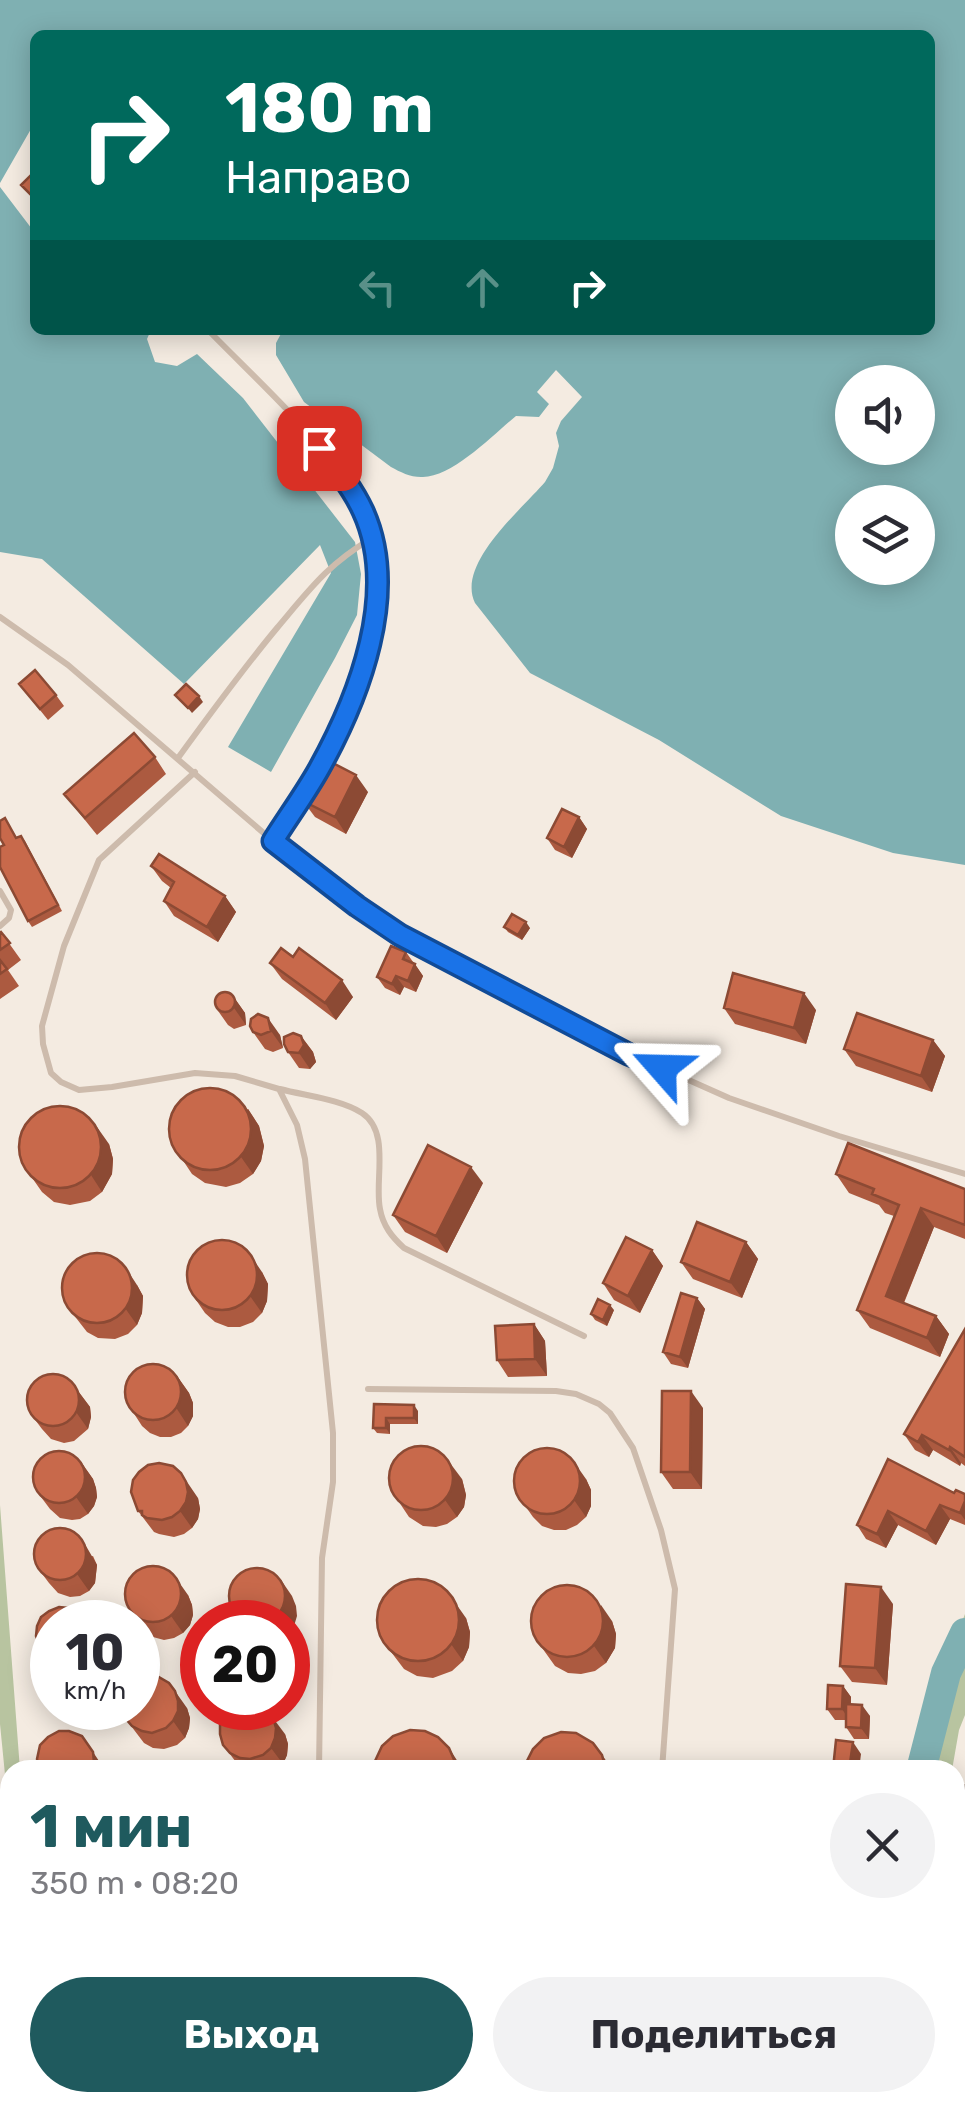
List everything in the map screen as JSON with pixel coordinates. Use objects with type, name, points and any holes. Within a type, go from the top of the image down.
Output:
[{"type":"lane","points":[[213,335],[294,418],[344,477],[364,512],[377,570],[375,617],[364,667],[348,712],[318,770],[273,841]]},
{"type":"lane","points":[[178,758],[314,582],[343,556],[372,538]]},
{"type":"lane","points":[[0,617],[68,665],[273,841],[400,935],[628,1054],[729,1098],[965,1174]]},
{"type":"lane","points":[[195,772],[99,860],[64,946],[42,1026],[51,1072],[78,1090],[195,1073],[236,1076],[349,1106],[367,1116],[378,1137],[379,1208],[388,1233],[404,1248],[584,1336]]},
{"type":"lane","points":[[0,891],[11,910],[0,926]]},
{"type":"lane","points":[[279,1089],[297,1125],[305,1159],[333,1433],[333,1482],[322,1558],[319,1760]]},
{"type":"lane","points":[[368,1390],[556,1391],[576,1394],[610,1413],[634,1448],[675,1589],[663,1760]]},
{"type":"green space","points":[[0,1505],[19,1760],[4,1760],[0,1724]]},
{"type":"green space","points":[[965,1614],[965,1715],[954,1760],[909,1760]]},
{"type":"water","points":[[0,0],[965,0],[965,865],[893,853],[781,816],[659,740],[530,673],[475,603],[472,588],[482,555],[545,482],[559,446],[556,433],[561,421],[582,397],[556,370],[537,392],[549,404],[539,417],[516,416],[458,463],[433,476],[421,477],[391,467],[304,402],[276,355],[280,335],[935,335],[935,30],[30,30],[30,131],[0,183]]},
{"type":"water","points":[[0,187],[30,226],[30,335],[149,335],[155,362],[177,366],[197,354],[243,398],[355,542],[361,574],[357,615],[271,772],[228,747],[331,573],[320,545],[184,684],[42,559],[0,552]]},
{"type":"building","points":[[30,176],[30,194],[21,185]]},
{"type":"building","points":[[35,670],[56,695],[40,709],[19,684]]},
{"type":"building","points":[[186,684],[199,696],[188,708],[175,695]]},
{"type":"building","points":[[134,733],[155,757],[85,818],[64,794]]},
{"type":"building","points":[[325,759],[356,775],[335,817],[303,801]]},
{"type":"building","points":[[562,809],[579,817],[564,847],[547,838]]},
{"type":"building","points":[[5,818],[16,838],[21,836],[58,905],[28,921],[0,867],[0,847],[4,845],[0,821]]},
{"type":"building","points":[[159,854],[225,896],[207,927],[164,901],[174,882],[151,866]]},
{"type":"building","points":[[512,914],[526,922],[518,935],[504,927]]},
{"type":"building","points":[[0,933],[10,943],[0,950]]},
{"type":"building","points":[[391,946],[406,952],[403,959],[415,964],[408,981],[396,976],[392,984],[377,977]]},
{"type":"building","points":[[281,948],[293,957],[299,948],[342,980],[325,1003],[270,963]]},
{"type":"building","points":[[733,973],[804,993],[794,1028],[724,1008]]},
{"type":"building","points":[[225,992],[235,1002],[225,1012],[215,1002]]},
{"type":"building","points":[[857,1013],[933,1040],[921,1076],[844,1049]]},
{"type":"building","points":[[258,1014],[268,1018],[271,1031],[261,1035],[253,1032],[251,1019]]},
{"type":"building","points":[[293,1033],[301,1036],[304,1045],[299,1053],[288,1052],[284,1044],[284,1037]]},
{"type":"building","points":[[210,1088],[226,1091],[239,1100],[248,1113],[248,1145],[239,1158],[226,1167],[210,1170],[194,1167],[181,1158],[172,1145],[169,1129],[172,1113],[181,1100],[194,1091]]},
{"type":"building","points":[[60,1106],[76,1109],[89,1118],[98,1131],[98,1163],[89,1176],[76,1185],[60,1188],[44,1185],[31,1176],[22,1163],[19,1147],[22,1131],[31,1118],[44,1109]]},
{"type":"building","points":[[848,1143],[965,1189],[965,1225],[921,1208],[886,1296],[936,1316],[927,1338],[857,1310],[899,1205],[872,1194],[874,1189],[836,1174]]},
{"type":"building","points":[[428,1145],[471,1167],[436,1236],[393,1215]]},
{"type":"building","points":[[697,1222],[746,1242],[730,1282],[681,1262]]},
{"type":"building","points":[[626,1237],[652,1250],[628,1296],[603,1283]]},
{"type":"building","points":[[222,1240],[246,1251],[257,1275],[246,1299],[222,1310],[198,1299],[187,1275],[198,1251]]},
{"type":"building","points":[[97,1253],[121,1264],[132,1288],[121,1312],[97,1323],[73,1312],[62,1288],[73,1264]]},
{"type":"building","points":[[681,1293],[697,1298],[680,1357],[663,1352]]},
{"type":"building","points":[[598,1299],[610,1305],[603,1320],[591,1314]]},
{"type":"building","points":[[534,1324],[535,1359],[497,1360],[495,1326]]},
{"type":"building","points":[[965,1329],[965,1457],[922,1435],[918,1442],[904,1434]]},
{"type":"building","points":[[153,1364],[173,1372],[181,1392],[173,1412],[153,1420],[133,1412],[125,1392],[133,1372]]},
{"type":"building","points":[[53,1374],[71,1382],[79,1400],[71,1418],[53,1426],[35,1418],[27,1400],[35,1382]]},
{"type":"building","points":[[662,1391],[691,1391],[690,1472],[661,1472]]},
{"type":"building","points":[[374,1404],[414,1405],[414,1418],[386,1418],[386,1428],[373,1428]]},
{"type":"building","points":[[421,1446],[444,1455],[453,1478],[444,1501],[421,1510],[398,1501],[389,1478],[398,1455]]},
{"type":"building","points":[[547,1448],[570,1458],[580,1481],[570,1504],[547,1514],[524,1504],[514,1481],[524,1458]]},
{"type":"building","points":[[59,1451],[77,1459],[85,1477],[77,1495],[59,1503],[41,1495],[33,1477],[41,1459]]},
{"type":"building","points":[[888,1459],[954,1493],[956,1490],[965,1494],[960,1513],[940,1505],[926,1531],[888,1511],[877,1534],[857,1525]]},
{"type":"building","points":[[159,1463],[173,1466],[181,1473],[188,1492],[180,1511],[162,1520],[142,1515],[131,1492],[139,1472]]},
{"type":"building","points":[[60,1528],[78,1536],[86,1554],[78,1572],[60,1580],[42,1572],[34,1554],[42,1536]]},
{"type":"building","points":[[142,1568],[164,1568],[179,1583],[179,1605],[164,1620],[160,1621],[160,1600],[126,1600],[127,1583]]},
{"type":"building","points":[[246,1570],[268,1570],[283,1585],[284,1600],[230,1600],[231,1585]]},
{"type":"building","points":[[418,1579],[434,1582],[447,1591],[456,1604],[456,1636],[447,1649],[434,1658],[418,1661],[402,1658],[389,1649],[380,1636],[377,1620],[380,1604],[389,1591],[402,1582]]},
{"type":"building","points":[[846,1584],[881,1587],[875,1668],[840,1666]]},
{"type":"building","points":[[567,1585],[581,1587],[593,1595],[601,1607],[601,1635],[593,1647],[581,1655],[567,1657],[553,1655],[541,1647],[533,1635],[531,1621],[533,1607],[541,1595],[553,1587]]},
{"type":"building","points":[[160,1678],[175,1691],[178,1711],[166,1728],[152,1733],[142,1731],[160,1730]]},
{"type":"building","points":[[828,1685],[843,1686],[842,1709],[827,1709]]},
{"type":"building","points":[[846,1704],[862,1705],[861,1728],[846,1727]]},
{"type":"building","points":[[220,1730],[276,1730],[271,1748],[250,1759],[230,1753]]},
{"type":"building","points":[[410,1730],[425,1731],[438,1737],[454,1760],[375,1760],[393,1736]]},
{"type":"building","points":[[59,1731],[82,1736],[94,1760],[37,1760],[40,1745]]},
{"type":"building","points":[[561,1732],[576,1733],[593,1743],[603,1760],[528,1760],[544,1738]]},
{"type":"building","points":[[836,1740],[853,1742],[850,1760],[834,1760]]},
{"type":"waterway","points":[[924,1760],[946,1673],[965,1633]]},
{"type":"route","points":[[319,448],[344,477],[364,512],[377,570],[375,617],[364,667],[348,712],[318,770],[273,841],[400,935],[662,1068]]}]
